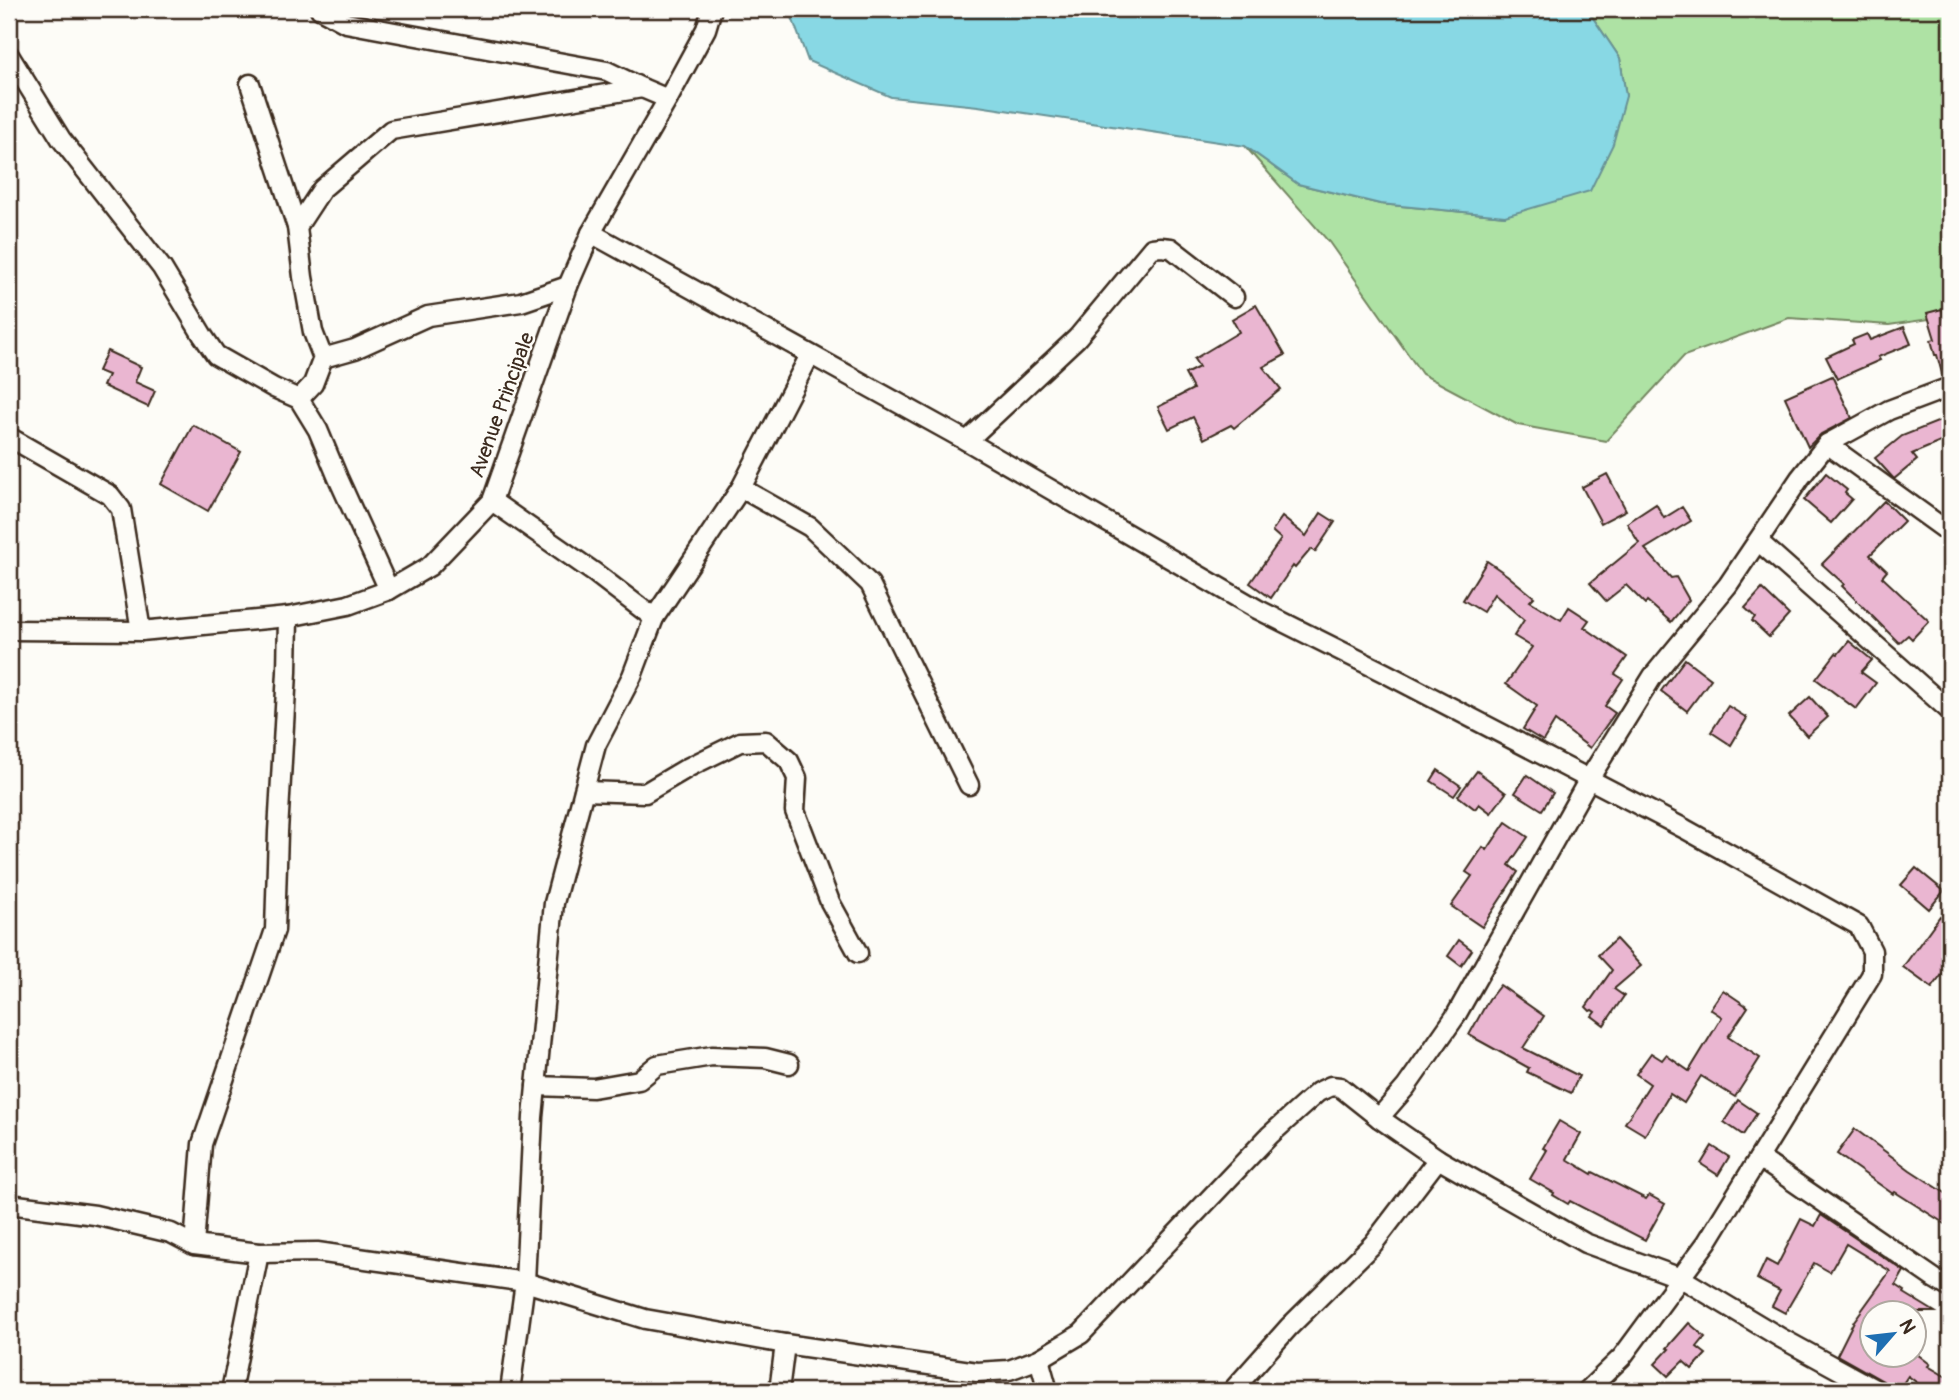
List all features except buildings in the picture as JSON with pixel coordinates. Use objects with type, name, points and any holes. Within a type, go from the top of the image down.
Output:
[{"type":"street","points":[[320,9],[346,23],[607,71],[668,99]]},
{"type":"street","name":"Avenue Principale","points":[[9,630],[141,631],[288,617],[348,606],[389,590],[430,566],[492,501],[568,286],[592,233],[706,29],[712,9]]},
{"type":"street","points":[[9,55],[61,139],[163,268],[216,355],[299,399],[318,430],[389,590]]},
{"type":"street","points":[[250,84],[297,227],[313,332],[323,358],[313,384],[299,399]]},
{"type":"street","points":[[297,227],[322,189],[391,130],[642,88]]},
{"type":"street","points":[[592,233],[967,441],[1257,609],[1697,835],[1859,926],[1872,951],[1872,974],[1707,1242],[1622,1357],[1587,1391]]},
{"type":"street","points":[[967,441],[1077,338],[1152,248],[1171,248],[1234,297]]},
{"type":"street","points":[[323,358],[355,349],[428,316],[521,302],[568,286]]},
{"type":"street","points":[[510,1391],[525,1282],[536,1086],[554,903],[596,745],[632,676],[654,618],[741,488],[810,355]]},
{"type":"street","points":[[1380,1118],[1406,1087],[1455,1017],[1589,779],[1653,677],[1728,585],[1800,478],[1827,444],[1889,410],[1950,387]]},
{"type":"street","points":[[9,437],[110,495],[121,509],[141,631]]},
{"type":"street","points":[[1827,444],[1950,533]]},
{"type":"street","points":[[741,488],[810,527],[870,584],[970,785]]},
{"type":"street","points":[[492,501],[654,618]]},
{"type":"street","points":[[1758,541],[1950,711]]},
{"type":"street","points":[[194,1245],[202,1144],[275,930],[288,617]]},
{"type":"street","points":[[583,791],[645,793],[740,742],[766,741],[789,761],[797,778],[795,811],[830,902],[858,953]]},
{"type":"street","points":[[536,1086],[605,1086],[639,1080],[657,1065],[712,1056],[765,1058],[789,1063]]},
{"type":"street","points":[[9,1204],[95,1216],[172,1233],[194,1245],[259,1253],[317,1252],[525,1282],[645,1319],[785,1344],[977,1371],[1009,1370],[1039,1359],[1081,1334],[1270,1135],[1318,1092],[1331,1086],[1340,1087],[1438,1159],[1585,1242],[1681,1278],[1781,1338],[1878,1391]]},
{"type":"street","points":[[1759,1158],[1950,1288]]},
{"type":"street","points":[[1232,1391],[1289,1327],[1373,1244],[1438,1159]]},
{"type":"street","points":[[231,1391],[259,1253]]},
{"type":"street","points":[[779,1391],[785,1344]]},
{"type":"street","points":[[1039,1359],[1048,1391]]},
{"type":"green space","points":[[1587,9],[1950,9],[1950,316],[1889,325],[1789,318],[1684,356],[1606,441],[1518,425],[1422,374],[1329,242],[1245,146],[1298,184],[1380,204],[1505,216],[1626,96],[1620,58]]},
{"type":"water","points":[[789,9],[1587,9],[1620,58],[1626,96],[1613,144],[1590,191],[1505,216],[1380,204],[1298,184],[1245,146],[978,106],[891,97],[808,61]]}]
